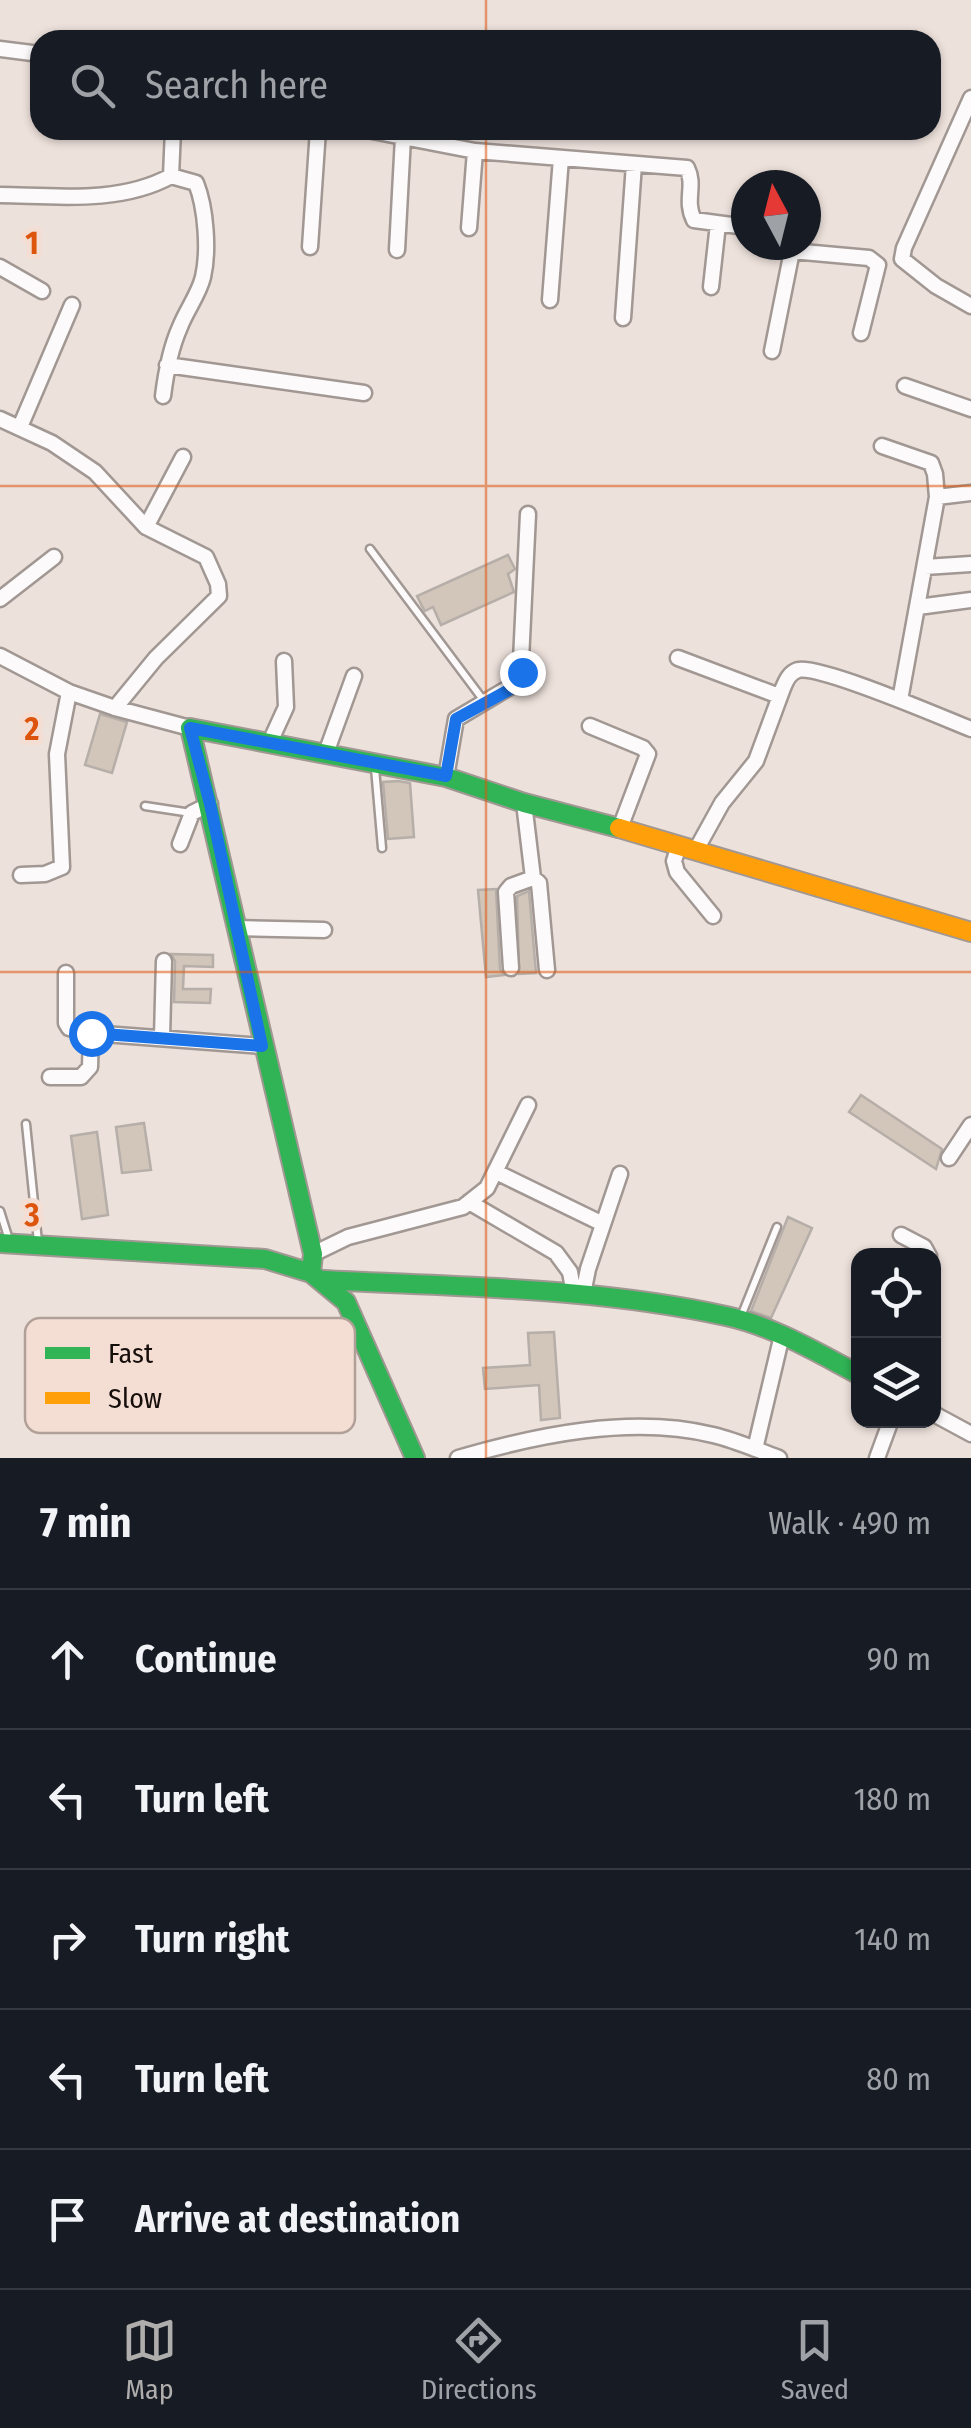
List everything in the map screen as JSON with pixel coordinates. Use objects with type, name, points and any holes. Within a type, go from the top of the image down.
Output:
[{"type":"street","points":[[0,48],[30,52]]},
{"type":"street","points":[[971,98],[902,259],[936,286],[971,306]]},
{"type":"street","points":[[171,176],[173,140]]},
{"type":"street","points":[[310,246],[317,140]]},
{"type":"street","points":[[397,250],[403,140]]},
{"type":"street","points":[[417,140],[475,152],[687,168],[692,177],[688,207],[694,220],[731,225]]},
{"type":"street","points":[[469,228],[475,152]]},
{"type":"street","points":[[550,300],[561,158]]},
{"type":"street","points":[[623,318],[634,164]]},
{"type":"street","points":[[0,195],[97,196],[151,187],[171,176],[196,183],[201,194],[203,279],[179,328],[167,365],[163,396]]},
{"type":"street","points":[[711,287],[718,224]]},
{"type":"street","points":[[821,252],[869,258],[878,265],[861,333]]},
{"type":"street","points":[[772,351],[791,260]]},
{"type":"street","points":[[0,267],[42,291]]},
{"type":"street","points":[[20,427],[72,305]]},
{"type":"street","points":[[167,365],[364,393]]},
{"type":"street","points":[[905,386],[971,409]]},
{"type":"street","points":[[0,419],[52,443],[95,472],[146,526],[206,556],[218,584],[219,596],[156,658],[114,708]]},
{"type":"street","points":[[882,446],[931,463],[936,474],[925,566],[900,700]]},
{"type":"street","points":[[146,526],[183,458]]},
{"type":"street","points":[[936,496],[971,493]]},
{"type":"street","points":[[446,776],[456,719],[520,681],[528,514]]},
{"type":"street","points":[[0,599],[54,557]]},
{"type":"street","points":[[925,566],[971,564]]},
{"type":"street","points":[[918,607],[971,600]]},
{"type":"street","points":[[0,656],[69,692],[114,708],[190,728],[446,776],[524,803],[971,932]]},
{"type":"street","points":[[678,658],[779,696]]},
{"type":"street","points":[[270,742],[286,707],[284,661]]},
{"type":"street","points":[[713,916],[676,872],[674,861],[756,761],[788,676],[798,670],[816,672],[971,729]]},
{"type":"street","points":[[326,753],[354,676]]},
{"type":"street","points":[[21,876],[45,874],[62,867],[56,754],[69,692]]},
{"type":"street","points":[[590,726],[643,748],[648,754],[620,828]]},
{"type":"street","points":[[190,728],[316,1269],[346,1302],[353,1318]]},
{"type":"street","points":[[524,803],[533,878],[539,884],[547,970]]},
{"type":"street","points":[[180,844],[192,813],[210,804]]},
{"type":"street","points":[[511,968],[506,892],[511,886],[533,878]]},
{"type":"street","points":[[237,928],[324,930]]},
{"type":"street","points":[[162,1037],[164,961]]},
{"type":"street","points":[[66,973],[66,1026],[91,1033],[262,1046]]},
{"type":"street","points":[[50,1077],[81,1078],[90,1067],[91,1033]]},
{"type":"street","points":[[316,1269],[348,1237],[463,1207],[487,1188],[528,1105]]},
{"type":"street","points":[[949,1158],[971,1124]]},
{"type":"street","points":[[496,1172],[603,1224]]},
{"type":"street","points":[[578,1294],[620,1174]]},
{"type":"street","points":[[468,1202],[556,1253],[570,1272],[578,1294]]},
{"type":"street","points":[[901,1235],[925,1248]]},
{"type":"street","points":[[5,1244],[265,1258],[316,1269],[578,1294],[740,1320],[782,1335],[851,1370]]},
{"type":"street","points":[[355,1322],[415,1458]]},
{"type":"street","points":[[755,1449],[782,1335]]},
{"type":"street","points":[[941,1418],[971,1434]]},
{"type":"street","points":[[458,1458],[497,1447],[614,1428],[710,1434],[779,1458]]},
{"type":"street","points":[[877,1458],[888,1428]]},
{"type":"lane","points":[[370,549],[484,702]]},
{"type":"lane","points":[[374,762],[382,848]]},
{"type":"lane","points":[[145,806],[192,813]]},
{"type":"lane","points":[[26,1124],[38,1246]]},
{"type":"lane","points":[[0,1211],[5,1244]]},
{"type":"lane","points":[[740,1320],[777,1228]]},
{"type":"building","points":[[508,555],[515,569],[508,574],[514,592],[441,625],[433,607],[425,611],[423,608],[417,596]]},
{"type":"building","points":[[100,714],[127,722],[112,773],[85,765]]},
{"type":"building","points":[[383,782],[410,783],[414,837],[388,839]]},
{"type":"building","points":[[496,889],[500,969],[504,975],[486,977],[478,890]]},
{"type":"building","points":[[529,891],[536,973],[519,974],[517,896]]},
{"type":"building","points":[[171,954],[213,955],[213,967],[184,966],[183,989],[211,989],[210,1003],[174,1002],[175,961]]},
{"type":"building","points":[[861,1095],[942,1149],[936,1169],[849,1112]]},
{"type":"building","points":[[144,1123],[151,1170],[122,1173],[116,1127]]},
{"type":"building","points":[[97,1132],[108,1215],[82,1219],[71,1136]]},
{"type":"building","points":[[788,1217],[812,1228],[771,1318],[751,1311]]},
{"type":"building","points":[[554,1332],[560,1418],[541,1420],[539,1385],[485,1389],[483,1368],[530,1365],[528,1333]]},
{"type":"traffic: fast","points":[[311,1273],[313,1254],[190,728],[446,777],[619,828]]},
{"type":"traffic: fast","points":[[0,1243],[265,1259],[311,1273],[346,1302],[353,1318]]},
{"type":"traffic: fast","points":[[323,1280],[525,1290],[676,1306],[761,1326],[851,1370]]},
{"type":"traffic: fast","points":[[355,1322],[415,1458]]},
{"type":"traffic: slow","points":[[619,828],[971,932]]},
{"type":"route","points":[[91,1033],[262,1046],[190,728],[446,776],[456,719],[518,685],[522,672]]}]
